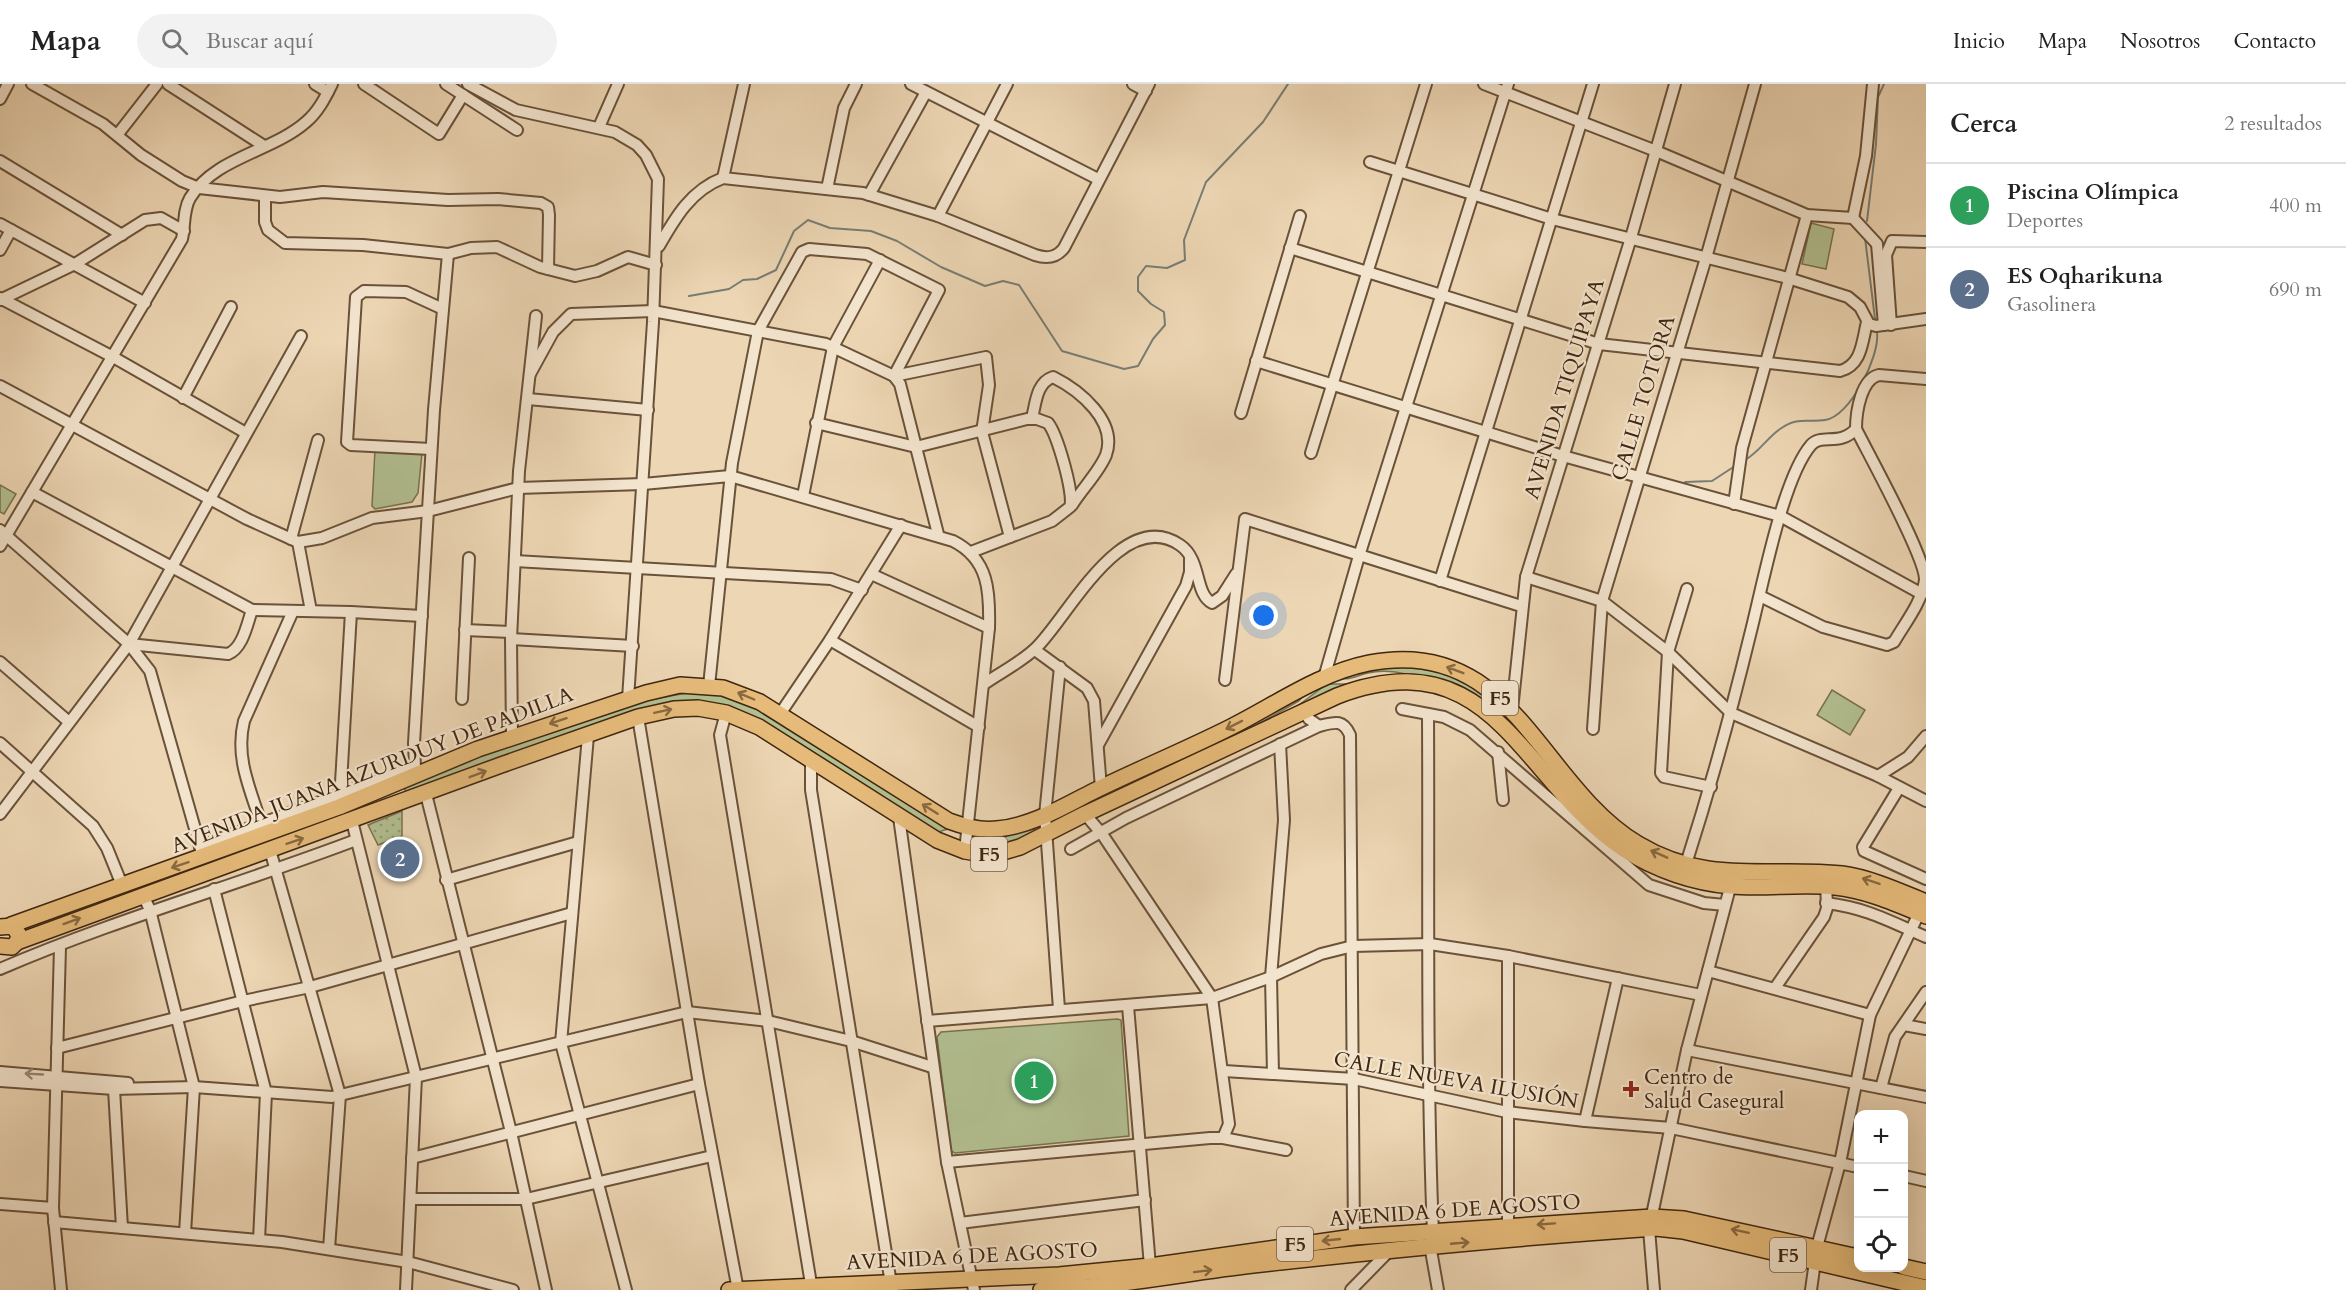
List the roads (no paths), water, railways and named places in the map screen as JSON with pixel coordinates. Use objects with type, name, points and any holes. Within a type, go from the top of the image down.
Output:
[{"type":"highway","name":"AVENIDA JUANA AZURDUY DE PADILLA","points":[[4,924],[122,885],[201,852],[339,800],[362,798],[512,737],[628,699],[680,685],[709,686],[742,693],[780,714],[932,811],[966,827],[1004,828],[1045,815],[1228,728],[1324,678],[1382,661],[1428,662],[1461,672],[1482,682],[1512,710],[1607,820],[1637,843],[1732,880]]},
{"type":"highway","points":[[1238,744],[1257,726],[1303,701],[1324,678],[1342,682],[1386,675],[1412,683]]},
{"type":"highway","name":"AVENIDA JUANA AZURDUY DE PADILLA","points":[[6,946],[638,717],[685,708],[726,713],[759,727],[937,840],[965,851],[996,854],[1020,847],[1046,835],[1085,814],[1304,711],[1361,688],[1412,683],[1461,694],[1487,711],[1505,727],[1567,797],[1625,850],[1665,871],[1732,880],[1826,880],[1853,890],[1924,908]]},
{"type":"highway","points":[[397,782],[404,803]]},
{"type":"highway","points":[[362,798],[367,816]]},
{"type":"highway","name":"F5","points":[[4,924],[18,931],[6,946]]},
{"type":"highway","name":"AVENIDA 6 DE AGOSTO","points":[[1041,1290],[1067,1289],[1354,1237],[1431,1239],[1684,1220],[1816,1254],[1926,1288]]},
{"type":"highway","name":"AVENIDA 6 DE AGOSTO","points":[[735,1289],[973,1284],[1059,1275],[1143,1275],[1390,1249],[1431,1239],[1508,1226],[1650,1223]]},
{"type":"highway","name":"AVENIDA 6 DE AGOSTO","points":[[1816,1254],[1854,1257]]},
{"type":"highway","points":[[1908,1268],[1926,1272]]},
{"type":"street","points":[[0,99],[8,84]]},
{"type":"street","points":[[32,84],[118,134],[155,164],[182,181],[199,188],[294,198],[323,192],[541,203],[548,207],[549,214],[548,269]]},
{"type":"street","points":[[118,134],[157,84]]},
{"type":"street","points":[[168,84],[264,146]]},
{"type":"street","points":[[0,546],[3,533],[32,492],[182,239],[187,205],[199,188],[218,171],[306,123],[321,106],[330,88],[315,84]]},
{"type":"street","points":[[364,84],[439,134],[463,95]]},
{"type":"street","points":[[446,84],[517,130]]},
{"type":"street","points":[[468,84],[516,110],[599,127],[626,137],[646,155],[654,166],[658,179],[657,249],[648,410],[628,699]]},
{"type":"street","points":[[599,127],[618,84]]},
{"type":"street","points":[[723,178],[744,84]]},
{"type":"street","points":[[827,189],[844,108],[856,84]]},
{"type":"street","points":[[911,84],[1098,179]]},
{"type":"street","points":[[938,216],[1007,84]]},
{"type":"street","points":[[657,249],[679,210],[712,182],[723,178],[869,195],[938,216],[1035,255],[1049,258],[1056,256],[1064,248],[1147,87],[1133,84]]},
{"type":"street","points":[[1311,453],[1426,84]]},
{"type":"street","points":[[1485,84],[1506,88],[1582,122],[1807,214],[1852,218],[1877,244],[1888,325]]},
{"type":"street","points":[[1440,581],[1593,84]]},
{"type":"street","name":"AVENIDA TIQUIPAYA","points":[[1512,710],[1521,606],[1526,577],[1630,241],[1674,84]]},
{"type":"street","name":"CALLE TOTORA","points":[[1593,729],[1602,601],[1706,258],[1755,84]]},
{"type":"street","points":[[1852,218],[1866,156],[1873,84]]},
{"type":"street","points":[[1324,678],[1359,556],[1506,88]]},
{"type":"street","points":[[869,195],[926,92]]},
{"type":"street","points":[[0,161],[122,235]]},
{"type":"street","points":[[1290,248],[1599,344],[1840,370],[1851,368],[1856,362],[1867,322],[1860,307],[1848,297],[1788,278],[1630,241],[1552,219],[1370,162]]},
{"type":"street","points":[[265,196],[265,222],[268,230],[285,243],[363,245],[448,254],[471,248],[497,247],[568,275],[587,275],[628,257],[656,265]]},
{"type":"street","points":[[1734,504],[1742,448],[1807,214]]},
{"type":"street","points":[[1241,413],[1300,216]]},
{"type":"street","points":[[0,299],[75,264],[145,220],[156,218],[184,231]]},
{"type":"street","points":[[0,224],[145,303]]},
{"type":"street","points":[[0,250],[11,230]]},
{"type":"street","points":[[1888,325],[1886,255],[1892,241],[1926,243]]},
{"type":"street","points":[[709,686],[730,476],[758,331],[802,252],[809,249],[867,254],[939,290],[894,376]]},
{"type":"street","points":[[397,782],[415,766],[431,449],[448,254]]},
{"type":"street","points":[[803,495],[833,347],[880,260]]},
{"type":"street","points":[[431,449],[347,442],[358,292],[406,292],[443,309]]},
{"type":"street","points":[[0,299],[112,357],[246,434]]},
{"type":"street","points":[[183,398],[231,307]]},
{"type":"street","points":[[530,374],[558,324],[571,314],[653,311],[833,347],[894,376],[900,384],[938,534]]},
{"type":"street","points":[[512,737],[511,636],[518,488],[536,316]]},
{"type":"street","points":[[1867,322],[1876,326],[1926,319]]},
{"type":"street","points":[[0,813],[129,644],[301,336]]},
{"type":"street","points":[[894,376],[986,357],[989,385],[982,432],[1010,537]]},
{"type":"street","points":[[1256,361],[1563,456],[1780,516],[1922,594]]},
{"type":"street","points":[[1760,596],[1823,627],[1887,645],[1894,642],[1922,594],[1926,577],[1912,538],[1856,429],[1856,417],[1866,384],[1872,376],[1926,379]]},
{"type":"street","points":[[971,552],[1052,521],[1070,507],[1106,455],[1108,443],[1105,423],[1096,410],[1053,377],[1044,380],[1032,418]]},
{"type":"street","points":[[0,386],[209,499],[295,540],[322,538],[372,518],[428,511],[518,488],[643,484],[730,476],[938,534],[971,552],[980,563],[988,583],[989,628],[965,851]]},
{"type":"street","points":[[528,399],[648,410]]},
{"type":"street","points":[[816,423],[916,447],[1032,418],[1043,420],[1052,428],[1071,495],[1070,507]]},
{"type":"street","points":[[1686,864],[1731,713],[1780,516],[1799,462],[1812,443],[1818,440],[1842,440],[1856,429]]},
{"type":"street","points":[[311,611],[295,540],[318,440]]},
{"type":"street","points":[[32,492],[252,610],[422,616]]},
{"type":"street","points":[[1225,680],[1245,519],[1521,606]]},
{"type":"street","points":[[780,714],[830,640],[901,525]]},
{"type":"street","points":[[3,533],[129,644],[150,671],[201,852],[261,824],[339,800],[415,766]]},
{"type":"street","points":[[984,684],[1035,650],[1101,568],[1121,549],[1138,539],[1153,537],[1180,545],[1196,565],[1202,593],[1212,603],[1222,596],[1238,572]]},
{"type":"street","points":[[1098,745],[1186,586],[1191,572],[1190,556]]},
{"type":"street","points":[[462,699],[469,558]]},
{"type":"street","points":[[514,561],[831,579],[862,590]]},
{"type":"street","points":[[871,574],[989,628]]},
{"type":"street","points":[[1526,577],[1602,601],[1668,652],[1731,713],[1878,776],[1926,801]]},
{"type":"street","points":[[1687,589],[1668,652],[1661,773],[1664,777],[1710,787]]},
{"type":"street","points":[[129,644],[228,654],[235,651],[239,645],[252,610]]},
{"type":"street","points":[[261,824],[241,765],[241,734],[244,721],[293,611]]},
{"type":"street","points":[[339,800],[351,612]]},
{"type":"street","points":[[465,630],[633,646]]},
{"type":"street","points":[[830,640],[979,727]]},
{"type":"street","points":[[1035,650],[1087,688],[1094,701],[1101,788]]},
{"type":"street","points":[[0,662],[69,722]]},
{"type":"street","points":[[1059,1009],[1045,815],[1060,667]]},
{"type":"street","points":[[1402,709],[1444,717],[1470,730],[1649,885],[1704,903],[1725,905]]},
{"type":"street","points":[[1304,711],[1309,719],[1320,726]]},
{"type":"street","points":[[726,713],[720,735],[812,1288]]},
{"type":"street","points":[[1428,714],[1430,944],[1428,1096],[1431,1239],[1438,1290]]},
{"type":"street","points":[[638,717],[735,1289]]},
{"type":"street","points":[[1071,849],[1102,834],[1126,818],[1280,744],[1320,726],[1339,722],[1345,725],[1350,735],[1354,1237]]},
{"type":"street","points":[[588,736],[561,1043],[626,1290]]},
{"type":"street","points":[[1878,776],[1908,757],[1926,736]]},
{"type":"street","points":[[0,743],[93,826],[107,848],[122,885]]},
{"type":"street","points":[[1273,1074],[1271,977],[1284,820],[1280,744]]},
{"type":"street","points":[[1498,752],[1503,800]]},
{"type":"street","points":[[811,760],[811,790],[891,1286]]},
{"type":"street","points":[[1899,788],[1863,847],[1864,850],[1926,879]]},
{"type":"street","points":[[426,794],[511,1132],[546,1290]]},
{"type":"street","points":[[1085,814],[1102,834],[1212,998],[1224,1071],[1229,1124],[1223,1138]]},
{"type":"street","points":[[899,817],[947,1162],[973,1284]]},
{"type":"street","points":[[352,821],[416,1077],[406,1290]]},
{"type":"street","points":[[0,969],[150,910],[278,870],[356,840]]},
{"type":"street","points":[[446,880],[578,842]]},
{"type":"street","points":[[270,850],[278,870],[340,1095],[329,1249]]},
{"type":"street","points":[[1654,1290],[1650,1223],[1701,995],[1732,880]]},
{"type":"street","points":[[1775,988],[1820,923],[1826,903],[1826,880]]},
{"type":"street","points":[[214,889],[266,1093],[259,1240]]},
{"type":"street","points":[[143,895],[150,910],[194,1087],[185,1233]]},
{"type":"street","points":[[1826,903],[1855,906],[1874,912],[1926,937]]},
{"type":"street","points":[[1810,1290],[1816,1254],[1840,1163],[1870,1015],[1910,929],[1924,908]]},
{"type":"street","points":[[57,1048],[243,1001],[310,987],[572,913]]},
{"type":"street","points":[[927,1021],[1212,998],[1271,977],[1321,954],[1353,946],[1430,944],[1508,956],[1701,995]]},
{"type":"street","points":[[60,947],[53,1209],[60,1290]]},
{"type":"street","points":[[1508,956],[1508,1226]]},
{"type":"street","points":[[1708,971],[1870,1015]]},
{"type":"street","points":[[1584,1122],[1618,978]]},
{"type":"street","points":[[1881,1088],[1891,1051],[1904,1025],[1926,992]]},
{"type":"street","points":[[1128,1006],[1145,1200],[1143,1275]]},
{"type":"street","points":[[0,1072],[114,1089],[194,1087],[332,1097],[687,1012],[768,1021],[851,1041],[932,1066]]},
{"type":"street","points":[[1904,1025],[1926,1029]]},
{"type":"street","points":[[1688,1050],[1926,1097]]},
{"type":"street","name":"CALLE NUEVA ILUSIÓN","points":[[1224,1071],[1354,1079],[1507,1112],[1584,1122],[1671,1128],[1854,1166]]},
{"type":"street","points":[[0,1082],[55,1080],[155,1087]]},
{"type":"street","points":[[412,1158],[699,1084]]},
{"type":"street","points":[[114,1089],[122,1228]]},
{"type":"street","points":[[947,1162],[1140,1143],[1223,1138],[1286,1150]]},
{"type":"street","points":[[411,1199],[526,1199],[712,1156]]},
{"type":"street","points":[[1908,1177],[1926,1181]]},
{"type":"street","points":[[960,1223],[1145,1200]]},
{"type":"street","points":[[0,1204],[53,1209]]},
{"type":"street","points":[[54,1222],[259,1240],[329,1249],[408,1262],[513,1290]]},
{"type":"street","points":[[1351,1290],[1390,1249]]},
{"type":"waterway","points":[[689,296],[729,289],[743,280],[757,279],[776,270],[794,231],[808,220],[830,228],[871,231],[897,241],[941,267],[985,286],[1003,281],[1019,285],[1062,351],[1124,369],[1138,366],[1153,339],[1165,325],[1164,312],[1151,304],[1138,291],[1138,277],[1146,266],[1167,268],[1185,260],[1184,240],[1206,182],[1263,122],[1288,84]]},
{"type":"waterway","points":[[1867,221],[1876,144],[1878,97],[1884,84]]},
{"type":"waterway","points":[[1865,238],[1875,319]]},
{"type":"waterway","points":[[1745,460],[1787,425],[1798,421],[1825,420],[1835,416],[1844,408],[1862,384],[1874,356],[1877,333]]},
{"type":"waterway","points":[[1685,482],[1712,481],[1735,466]]},
{"type":"place","name":"ES Oqharikuna","points":[[400,859]]},
{"type":"place","name":"Piscina Olímpica","points":[[1034,1081]]},
{"type":"place","name":"Centro de Salud Casegural","points":[[1631,1089]]}]
